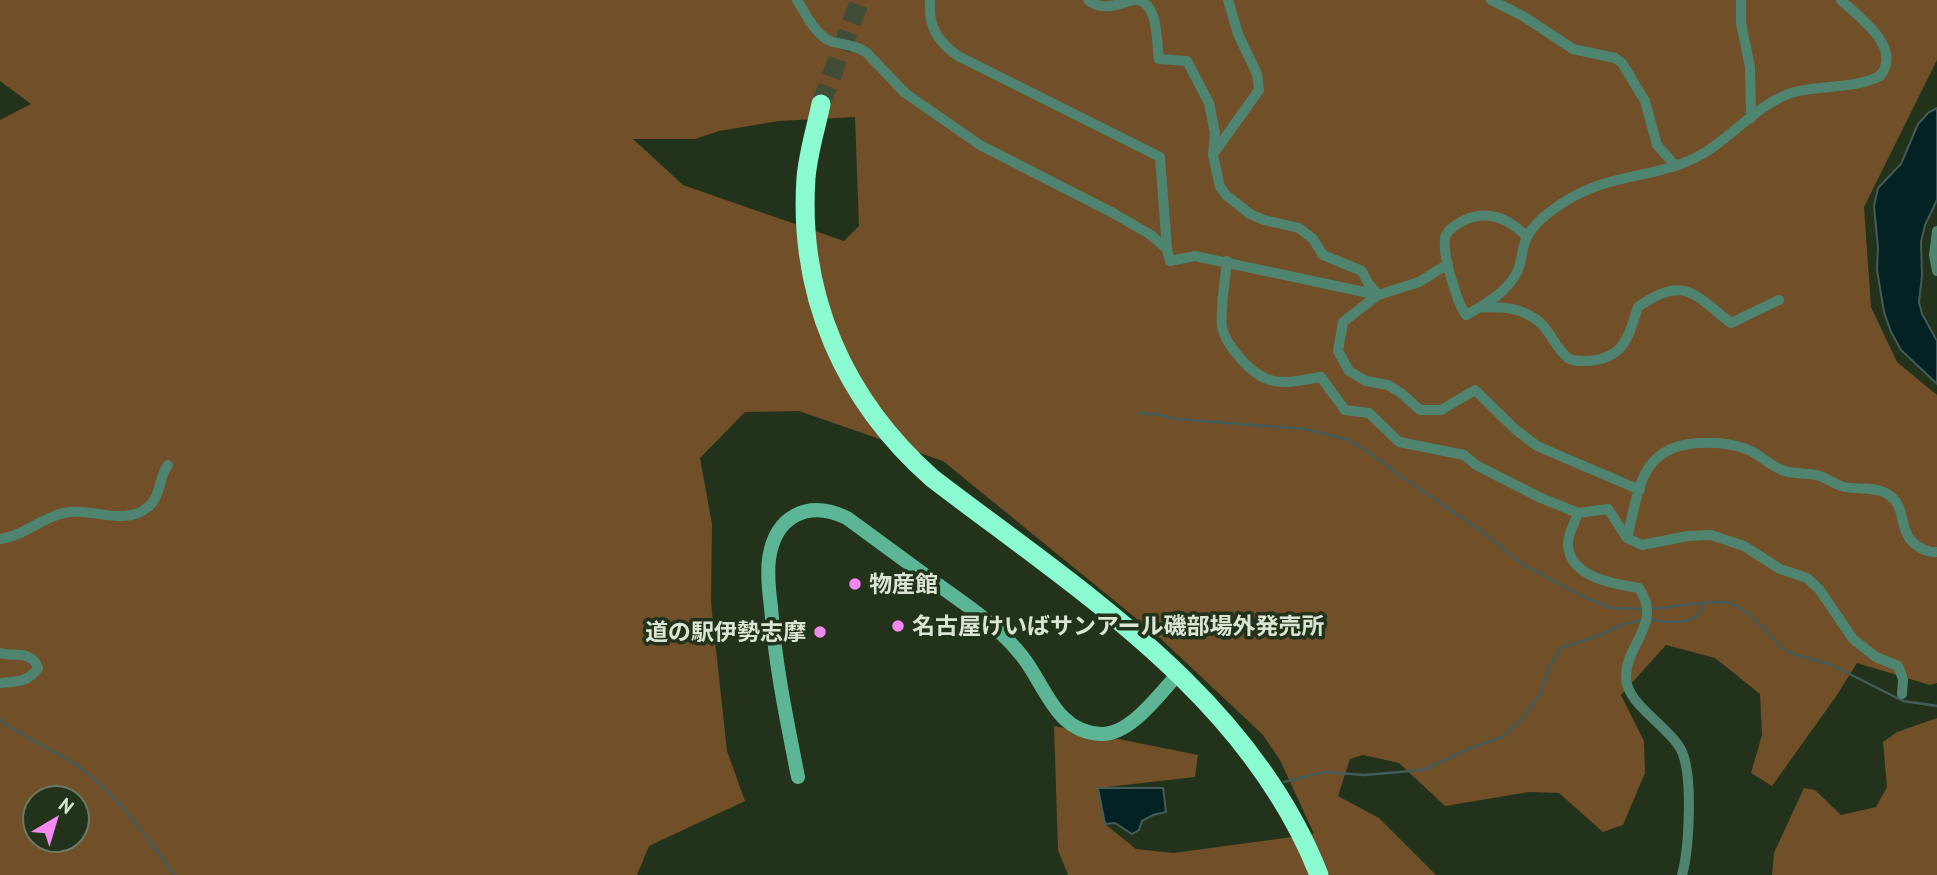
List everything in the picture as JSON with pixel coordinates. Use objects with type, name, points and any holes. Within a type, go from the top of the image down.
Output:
[{"type":"highway","points":[[821,104],[807,175],[807,248],[811,274],[826,325],[840,361],[859,395],[891,438],[932,478],[1138,636],[1179,673],[1222,718],[1265,773],[1300,832],[1319,875]]},
{"type":"street","points":[[797,0],[826,39],[858,47],[866,52],[905,93],[980,145],[1113,213],[1151,235],[1167,249]]},
{"type":"street","points":[[930,0],[931,23],[935,35],[958,56],[1160,157],[1170,261],[1195,256],[1227,261],[1378,295]]},
{"type":"street","points":[[1088,0],[1098,7],[1137,0],[1152,9],[1159,59],[1187,61],[1204,92],[1215,133],[1213,155],[1220,187],[1226,195],[1250,214],[1298,228],[1313,239],[1323,254],[1362,271],[1367,283],[1378,295]]},
{"type":"street","points":[[1213,155],[1259,90],[1257,74],[1238,34],[1228,0]]},
{"type":"street","points":[[1491,0],[1523,16],[1573,49],[1622,62],[1645,101],[1657,145],[1675,165]]},
{"type":"street","points":[[1741,0],[1741,23],[1750,67],[1751,118]]},
{"type":"street","points":[[1527,237],[1507,220],[1482,215],[1471,217],[1451,228],[1446,234],[1444,238],[1448,264],[1460,306],[1466,315],[1499,294],[1513,278],[1518,270],[1527,237],[1559,206],[1589,188],[1675,165],[1704,153],[1766,106],[1790,93],[1848,86],[1874,79],[1885,70],[1888,56],[1883,44],[1871,28],[1841,0]]},
{"type":"street","points":[[1937,231],[1934,255],[1937,271]]},
{"type":"street","points":[[1227,261],[1222,328],[1230,346],[1245,363],[1266,379],[1289,382],[1321,377],[1345,410],[1369,413],[1399,442],[1464,455],[1476,465],[1501,478],[1578,513],[1608,509],[1627,538],[1642,545],[1688,536],[1719,537],[1744,546],[1780,569],[1807,578],[1819,589],[1853,639],[1875,657],[1898,666],[1903,679],[1902,694]]},
{"type":"street","points":[[1448,264],[1419,282],[1378,295],[1343,322],[1338,351],[1349,370],[1366,381],[1388,385],[1420,410],[1441,410],[1475,390],[1516,430],[1537,446],[1640,490]]},
{"type":"street","points":[[1481,307],[1513,307],[1539,321],[1569,359],[1578,362],[1600,360],[1616,354],[1627,339],[1638,307],[1665,291],[1682,290],[1698,295],[1731,323],[1779,300]]},
{"type":"street","points":[[1627,538],[1647,467],[1659,454],[1671,447],[1686,444],[1728,444],[1751,451],[1780,470],[1818,475],[1844,487],[1884,491],[1899,505],[1907,534],[1913,542],[1930,553],[1937,552]]},
{"type":"street","points":[[0,539],[12,537],[63,513],[79,511],[117,516],[138,514],[148,507],[158,494],[163,472],[168,465]]},
{"type":"street","points":[[798,777],[773,644],[768,576],[769,558],[780,528],[805,510],[827,511],[847,518],[989,621],[1024,658],[1051,704],[1065,720],[1078,729],[1105,734],[1121,730],[1135,720],[1179,673]]},
{"type":"street","points":[[1578,513],[1567,544],[1573,559],[1598,580],[1639,588],[1647,600],[1646,627],[1631,650],[1626,678],[1631,696],[1670,734],[1682,750],[1687,771],[1688,799],[1688,828],[1682,875]]},
{"type":"street","points":[[0,653],[26,655],[36,662],[38,668],[34,675],[24,681],[0,683]]},
{"type":"shaded area","points":[[0,0],[1937,0],[1937,60],[1864,207],[1871,307],[1897,362],[1937,395],[1937,683],[1930,685],[1857,663],[1772,786],[1751,773],[1762,735],[1760,694],[1715,658],[1666,645],[1621,695],[1644,741],[1645,773],[1623,825],[1603,832],[1559,793],[1529,792],[1445,806],[1399,763],[1363,755],[1350,759],[1338,796],[1379,818],[1436,875],[1068,875],[1058,850],[1054,726],[1198,755],[1195,777],[1098,788],[1105,824],[1136,849],[1173,853],[1314,834],[1280,760],[1263,735],[1159,637],[943,461],[799,411],[745,412],[700,458],[712,524],[711,603],[727,751],[745,801],[649,846],[637,875],[0,875],[0,120],[31,104],[0,81]],"holes":[[[855,117],[859,226],[844,241],[683,185],[633,139],[695,139],[719,131],[779,121]]]},
{"type":"shaded area","points":[[1937,718],[1937,875],[1772,875],[1774,853],[1804,788],[1815,790],[1841,815],[1876,807],[1887,787],[1883,742],[1897,732]]},
{"type":"water","points":[[1937,108],[1937,200],[1925,225],[1921,242],[1922,276],[1919,302],[1922,314],[1937,341],[1937,384],[1901,350],[1891,332],[1884,312],[1877,270],[1874,206],[1878,188],[1901,164],[1918,124]]},
{"type":"water","points":[[1098,788],[1163,788],[1166,812],[1142,821],[1139,830],[1132,834],[1115,823],[1105,824]]},
{"type":"waterway","points":[[1139,413],[1176,419],[1305,429],[1346,439],[1480,530],[1524,565],[1586,598],[1611,608],[1643,609]]},
{"type":"waterway","points":[[1649,609],[1707,602],[1735,605],[1754,619],[1783,649],[1832,665],[1903,701],[1937,706]]},
{"type":"waterway","points":[[1650,620],[1689,620],[1700,612],[1703,604]]},
{"type":"waterway","points":[[1284,782],[1325,772],[1364,775],[1423,770],[1470,748],[1502,737],[1521,720],[1541,693],[1550,665],[1562,647],[1595,637],[1624,624],[1643,620]]},
{"type":"waterway","points":[[0,720],[73,763],[96,781],[132,819],[174,875]]},
{"type":"tunnel","points":[[821,104],[860,0]]},
{"type":"place","name":"物産館","points":[[855,584]]},
{"type":"place","name":"名古屋けいばサンアール磯部場外発売所","points":[[898,626]]},
{"type":"place","name":"道の駅伊勢志摩","points":[[820,632]]}]
